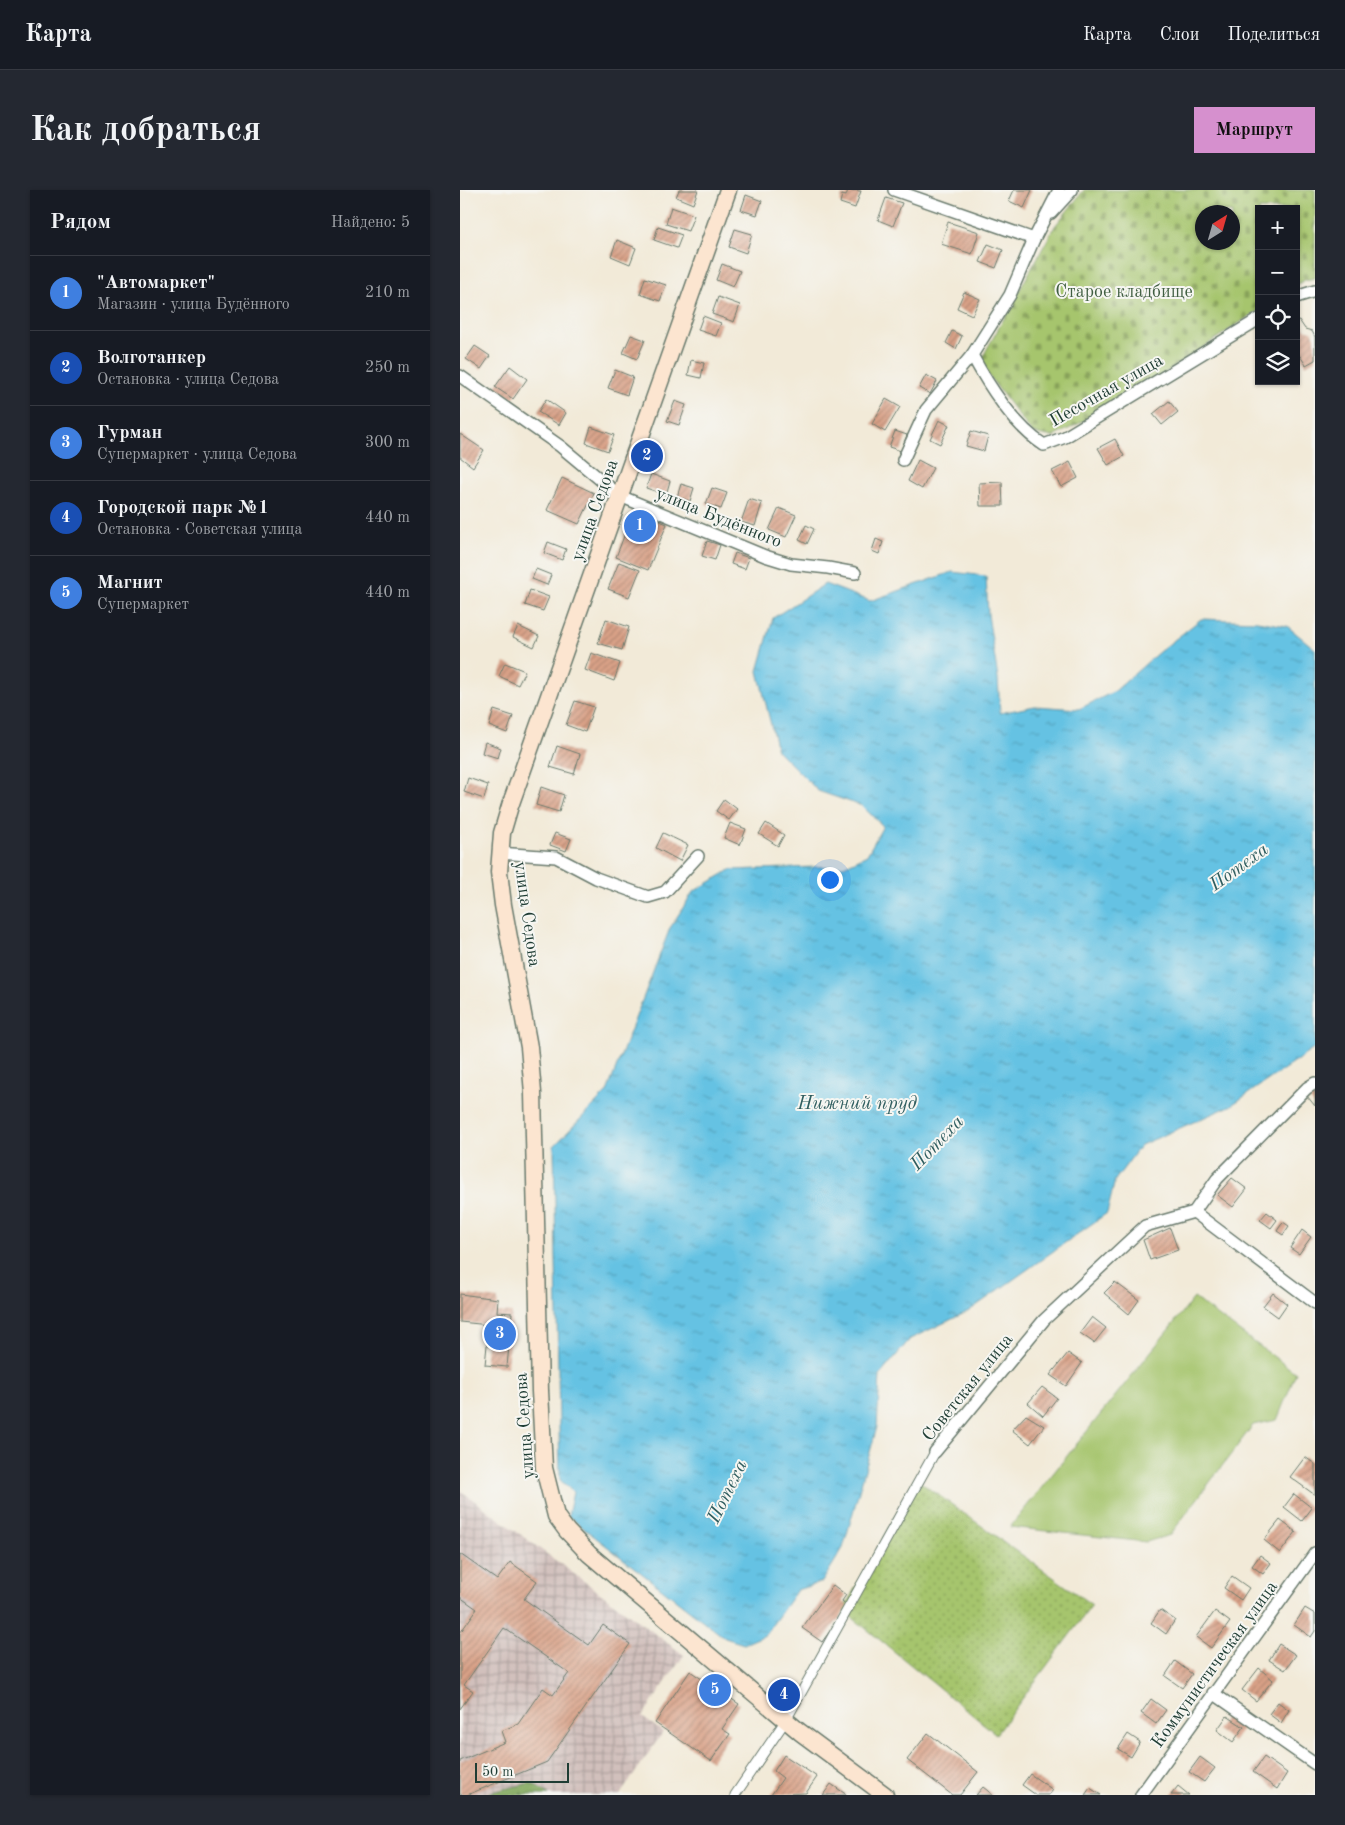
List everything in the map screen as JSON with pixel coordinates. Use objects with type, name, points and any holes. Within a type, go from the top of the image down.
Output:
[{"type":"main road","name":"улица Седова","points":[[728,190],[510,806],[499,854],[503,905],[529,1047],[533,1093],[540,1391],[544,1468],[556,1516],[567,1531],[589,1554],[836,1761],[885,1795]]},
{"type":"street","points":[[894,190],[1034,239]]},
{"type":"street","points":[[903,460],[926,410],[972,355],[1010,295],[1034,239],[1059,190]]},
{"type":"street","points":[[1044,219],[1072,190]]},
{"type":"street","points":[[1300,296],[1315,291]]},
{"type":"street","name":"Песочная улица","points":[[972,355],[982,375],[1029,435],[1044,445],[1065,438],[1255,321]]},
{"type":"street","name":"улица Будённого","points":[[460,376],[560,446],[620,496],[765,556],[791,564],[855,573]]},
{"type":"street","points":[[499,854],[556,857],[596,878],[648,897],[665,892],[698,856]]},
{"type":"street","points":[[1315,1083],[1307,1088],[1217,1178],[1194,1212],[1315,1303]]},
{"type":"street","name":"Советская улица","points":[[735,1795],[786,1720],[935,1452],[1044,1320],[1145,1226],[1194,1212]]},
{"type":"street","name":"Коммунистическая улица","points":[[1141,1795],[1315,1553]]},
{"type":"street","points":[[1213,1693],[1315,1764]]},
{"type":"shaded area","points":[[460,1490],[684,1655],[642,1717],[663,1732],[620,1795],[549,1795],[531,1783],[485,1795],[460,1795]]},
{"type":"green space","name":"Старое кладбище","points":[[1084,190],[1315,190],[1315,278],[1300,283],[1300,205],[1255,205],[1255,313],[1124,400],[1053,437],[1032,433],[982,367],[982,358],[1055,226]]},
{"type":"green space","points":[[1194,1298],[1296,1373],[1277,1420],[1253,1425],[1170,1535],[1146,1542],[1010,1527]]},
{"type":"green space","points":[[916,1479],[1092,1605],[996,1734],[843,1610]]},
{"type":"green space","points":[[531,1783],[549,1795],[485,1795],[491,1792]]},
{"type":"water","name":"Нижний пруд","points":[[952,572],[986,576],[988,615],[998,678],[1000,713],[1035,706],[1079,709],[1115,691],[1159,652],[1201,619],[1257,621],[1287,626],[1315,649],[1315,1048],[1230,1106],[1141,1145],[1115,1180],[1107,1213],[969,1311],[910,1339],[880,1375],[877,1427],[843,1548],[822,1582],[797,1590],[765,1635],[744,1644],[725,1638],[568,1516],[573,1492],[560,1480],[554,1146],[607,1092],[670,928],[693,892],[730,870],[844,866],[867,855],[883,826],[862,806],[818,791],[777,750],[758,671],[773,618],[825,584],[870,601]]},
{"type":"building","points":[[679,190],[698,190],[693,204],[676,197]]},
{"type":"building","points":[[848,190],[861,191],[855,208],[840,203],[842,195],[846,196]]},
{"type":"building","points":[[1014,190],[1032,190],[1024,208],[1009,201]]},
{"type":"building","points":[[746,195],[762,201],[757,215],[741,210]]},
{"type":"building","points":[[886,198],[902,203],[893,226],[878,220]]},
{"type":"building","points":[[671,207],[694,215],[688,231],[666,224]]},
{"type":"building","points":[[948,222],[979,232],[972,254],[941,244]]},
{"type":"building","points":[[658,227],[682,235],[677,248],[654,240]]},
{"type":"building","points":[[735,229],[752,234],[746,253],[729,247]]},
{"type":"building","points":[[617,240],[636,248],[630,264],[611,256]]},
{"type":"building","points":[[988,244],[1003,250],[996,268],[980,262]]},
{"type":"building","points":[[722,264],[740,271],[733,287],[716,280]]},
{"type":"building","points":[[645,278],[666,285],[660,301],[640,294]]},
{"type":"building","points":[[964,292],[980,299],[972,315],[957,308]]},
{"type":"building","points":[[718,297],[740,305],[734,322],[712,314]]},
{"type":"building","points":[[703,316],[721,323],[716,336],[698,330]]},
{"type":"building","points":[[1300,322],[1305,329],[1312,331],[1315,337],[1315,360],[1306,365],[1300,356]]},
{"type":"building","points":[[952,331],[962,336],[956,349],[946,343]]},
{"type":"building","points":[[631,335],[645,340],[637,359],[623,353]]},
{"type":"building","points":[[475,346],[490,356],[481,369],[466,359]]},
{"type":"building","points":[[691,360],[704,363],[701,378],[688,375]]},
{"type":"building","points":[[510,366],[527,379],[513,399],[495,387]]},
{"type":"building","points":[[615,370],[633,377],[627,395],[608,388]]},
{"type":"building","points":[[926,375],[937,381],[930,394],[919,388]]},
{"type":"building","points":[[546,399],[566,413],[559,425],[538,412]]},
{"type":"building","points":[[886,399],[900,407],[885,432],[872,424]]},
{"type":"building","points":[[675,401],[686,405],[679,425],[667,421]]},
{"type":"building","points":[[1169,401],[1178,412],[1162,425],[1153,414]]},
{"type":"building","points":[[939,420],[949,425],[940,444],[930,439]]},
{"type":"building","points":[[591,427],[614,435],[608,451],[586,443]]},
{"type":"building","points":[[895,431],[907,435],[901,451],[889,447]]},
{"type":"building","points":[[971,431],[988,436],[984,451],[966,446]]},
{"type":"building","points":[[460,434],[484,450],[473,467],[460,457]]},
{"type":"building","points":[[1115,439],[1124,456],[1108,465],[1098,448]]},
{"type":"building","points":[[918,460],[933,468],[922,489],[908,481]]},
{"type":"building","points":[[1070,462],[1078,478],[1061,487],[1052,471]]},
{"type":"building","points":[[651,474],[670,481],[666,495],[646,488]]},
{"type":"building","points":[[562,478],[594,493],[579,524],[547,510]]},
{"type":"building","points":[[1002,482],[1003,506],[980,506],[979,483]]},
{"type":"building","points":[[681,484],[694,488],[690,501],[677,497]]},
{"type":"building","points":[[712,488],[727,493],[721,509],[706,504]]},
{"type":"building","points":[[749,499],[762,503],[755,526],[741,522]]},
{"type":"building","points":[[779,508],[796,515],[786,537],[769,530]]},
{"type":"building","points":[[634,510],[667,524],[648,570],[616,557]]},
{"type":"building","points":[[806,525],[814,529],[807,544],[799,540]]},
{"type":"building","points":[[876,539],[883,542],[879,554],[872,551]]},
{"type":"building","points":[[707,541],[720,545],[715,560],[702,556]]},
{"type":"building","points":[[548,542],[566,549],[562,560],[544,553]]},
{"type":"building","points":[[735,553],[749,558],[745,569],[731,564]]},
{"type":"building","points":[[619,562],[640,570],[629,597],[608,589]]},
{"type":"building","points":[[536,569],[551,575],[547,585],[532,579]]},
{"type":"building","points":[[530,590],[549,597],[543,611],[525,605]]},
{"type":"building","points":[[606,619],[629,627],[622,650],[598,643]]},
{"type":"building","points":[[518,626],[539,636],[534,647],[513,637]]},
{"type":"building","points":[[591,653],[620,663],[614,681],[585,670]]},
{"type":"building","points":[[505,663],[525,671],[518,685],[499,676]]},
{"type":"building","points":[[575,701],[594,707],[585,732],[566,725]]},
{"type":"building","points":[[494,710],[513,716],[507,733],[489,726]]},
{"type":"building","points":[[485,742],[501,748],[498,758],[482,753]]},
{"type":"building","points":[[557,746],[580,754],[574,774],[550,767]]},
{"type":"building","points":[[468,778],[488,785],[484,799],[464,792]]},
{"type":"building","points":[[541,787],[564,795],[559,812],[536,805]]},
{"type":"building","points":[[724,799],[737,809],[729,820],[716,811]]},
{"type":"building","points":[[730,823],[746,829],[740,845],[724,838]]},
{"type":"building","points":[[766,823],[784,835],[778,846],[759,834]]},
{"type":"building","points":[[555,833],[571,839],[566,851],[550,845]]},
{"type":"building","points":[[663,833],[688,845],[680,861],[656,848]]},
{"type":"building","points":[[1315,1090],[1315,1106],[1307,1096]]},
{"type":"building","points":[[1232,1178],[1247,1189],[1233,1207],[1217,1195]]},
{"type":"building","points":[[1267,1212],[1277,1220],[1271,1228],[1260,1220]]},
{"type":"building","points":[[1283,1222],[1289,1226],[1283,1235],[1277,1231]]},
{"type":"building","points":[[1170,1228],[1178,1250],[1150,1260],[1143,1240]]},
{"type":"building","points":[[1302,1230],[1311,1237],[1299,1254],[1290,1248]]},
{"type":"building","points":[[1115,1282],[1139,1300],[1129,1314],[1104,1293]]},
{"type":"building","points":[[1273,1293],[1287,1304],[1278,1317],[1263,1306]]},
{"type":"building","points":[[460,1294],[498,1299],[497,1312],[512,1313],[507,1367],[485,1365],[489,1325],[460,1322]]},
{"type":"building","points":[[1092,1317],[1106,1328],[1094,1343],[1080,1333]]},
{"type":"building","points":[[1068,1353],[1082,1363],[1066,1386],[1050,1375]]},
{"type":"building","points":[[1042,1387],[1057,1398],[1043,1416],[1028,1403]]},
{"type":"building","points":[[1026,1415],[1044,1426],[1030,1444],[1012,1430]]},
{"type":"building","points":[[1305,1457],[1315,1464],[1315,1495],[1290,1477]]},
{"type":"building","points":[[1294,1494],[1312,1508],[1302,1521],[1284,1507]]},
{"type":"building","points":[[1280,1520],[1296,1532],[1280,1553],[1264,1540]]},
{"type":"building","points":[[460,1554],[497,1580],[510,1562],[537,1581],[524,1599],[589,1645],[603,1625],[630,1644],[547,1762],[467,1795],[460,1795],[460,1761],[505,1742],[501,1731],[518,1724],[543,1688],[553,1695],[569,1673],[504,1628],[464,1685],[473,1691],[460,1709],[460,1633],[477,1609],[460,1597]]},
{"type":"building","points":[[1260,1555],[1271,1563],[1263,1574],[1252,1566]]},
{"type":"building","points":[[1232,1576],[1249,1588],[1241,1600],[1224,1588]]},
{"type":"building","points":[[833,1585],[846,1595],[842,1601],[848,1606],[822,1642],[802,1628]]},
{"type":"building","points":[[1305,1608],[1315,1614],[1315,1631],[1311,1637],[1294,1625]]},
{"type":"building","points":[[1160,1610],[1175,1620],[1166,1634],[1151,1623]]},
{"type":"building","points":[[1215,1611],[1230,1622],[1211,1648],[1196,1637]]},
{"type":"building","points":[[1279,1644],[1296,1655],[1285,1670],[1269,1660]]},
{"type":"building","points":[[1175,1661],[1192,1674],[1182,1688],[1165,1676]]},
{"type":"building","points":[[1259,1668],[1273,1680],[1256,1701],[1242,1690]]},
{"type":"building","points":[[690,1671],[739,1704],[722,1729],[730,1734],[711,1761],[655,1723]]},
{"type":"building","points":[[1151,1699],[1166,1710],[1156,1724],[1141,1713]]},
{"type":"building","points":[[1278,1702],[1289,1710],[1281,1723],[1269,1714]]},
{"type":"building","points":[[1227,1716],[1244,1727],[1233,1742],[1217,1730]]},
{"type":"building","points":[[928,1733],[978,1772],[960,1795],[952,1795],[907,1760]]},
{"type":"building","points":[[1128,1734],[1140,1742],[1131,1757],[1118,1749]]},
{"type":"building","points":[[784,1755],[817,1777],[806,1793],[771,1795],[783,1778],[774,1771]]},
{"type":"building","points":[[1200,1757],[1215,1768],[1204,1782],[1189,1772]]},
{"type":"building","points":[[1264,1757],[1287,1773],[1277,1789],[1253,1772]]},
{"type":"building","points":[[1030,1774],[1053,1790],[1049,1795],[1036,1795],[1022,1785]]},
{"type":"building","points":[[831,1784],[847,1795],[823,1795]]},
{"type":"building","points":[[1178,1786],[1189,1795],[1171,1795]]},
{"type":"building","points":[[983,1787],[993,1795],[976,1795]]},
{"type":"building","points":[[1090,1788],[1101,1795],[1085,1795]]},
{"type":"place","name":"Волготанкер","points":[[647,456]]},
{"type":"place","name":"\"Автомаркет\"","points":[[640,526]]},
{"type":"place","name":"Гурман","points":[[500,1334]]},
{"type":"place","name":"Магнит","points":[[715,1690]]},
{"type":"place","name":"Городской парк №1","points":[[784,1695]]},
{"type":"water label","name":"Потеха","points":[[1238,866]]},
{"type":"water label","name":"Потеха","points":[[936,1142]]},
{"type":"water label","name":"Потеха","points":[[726,1491]]}]
